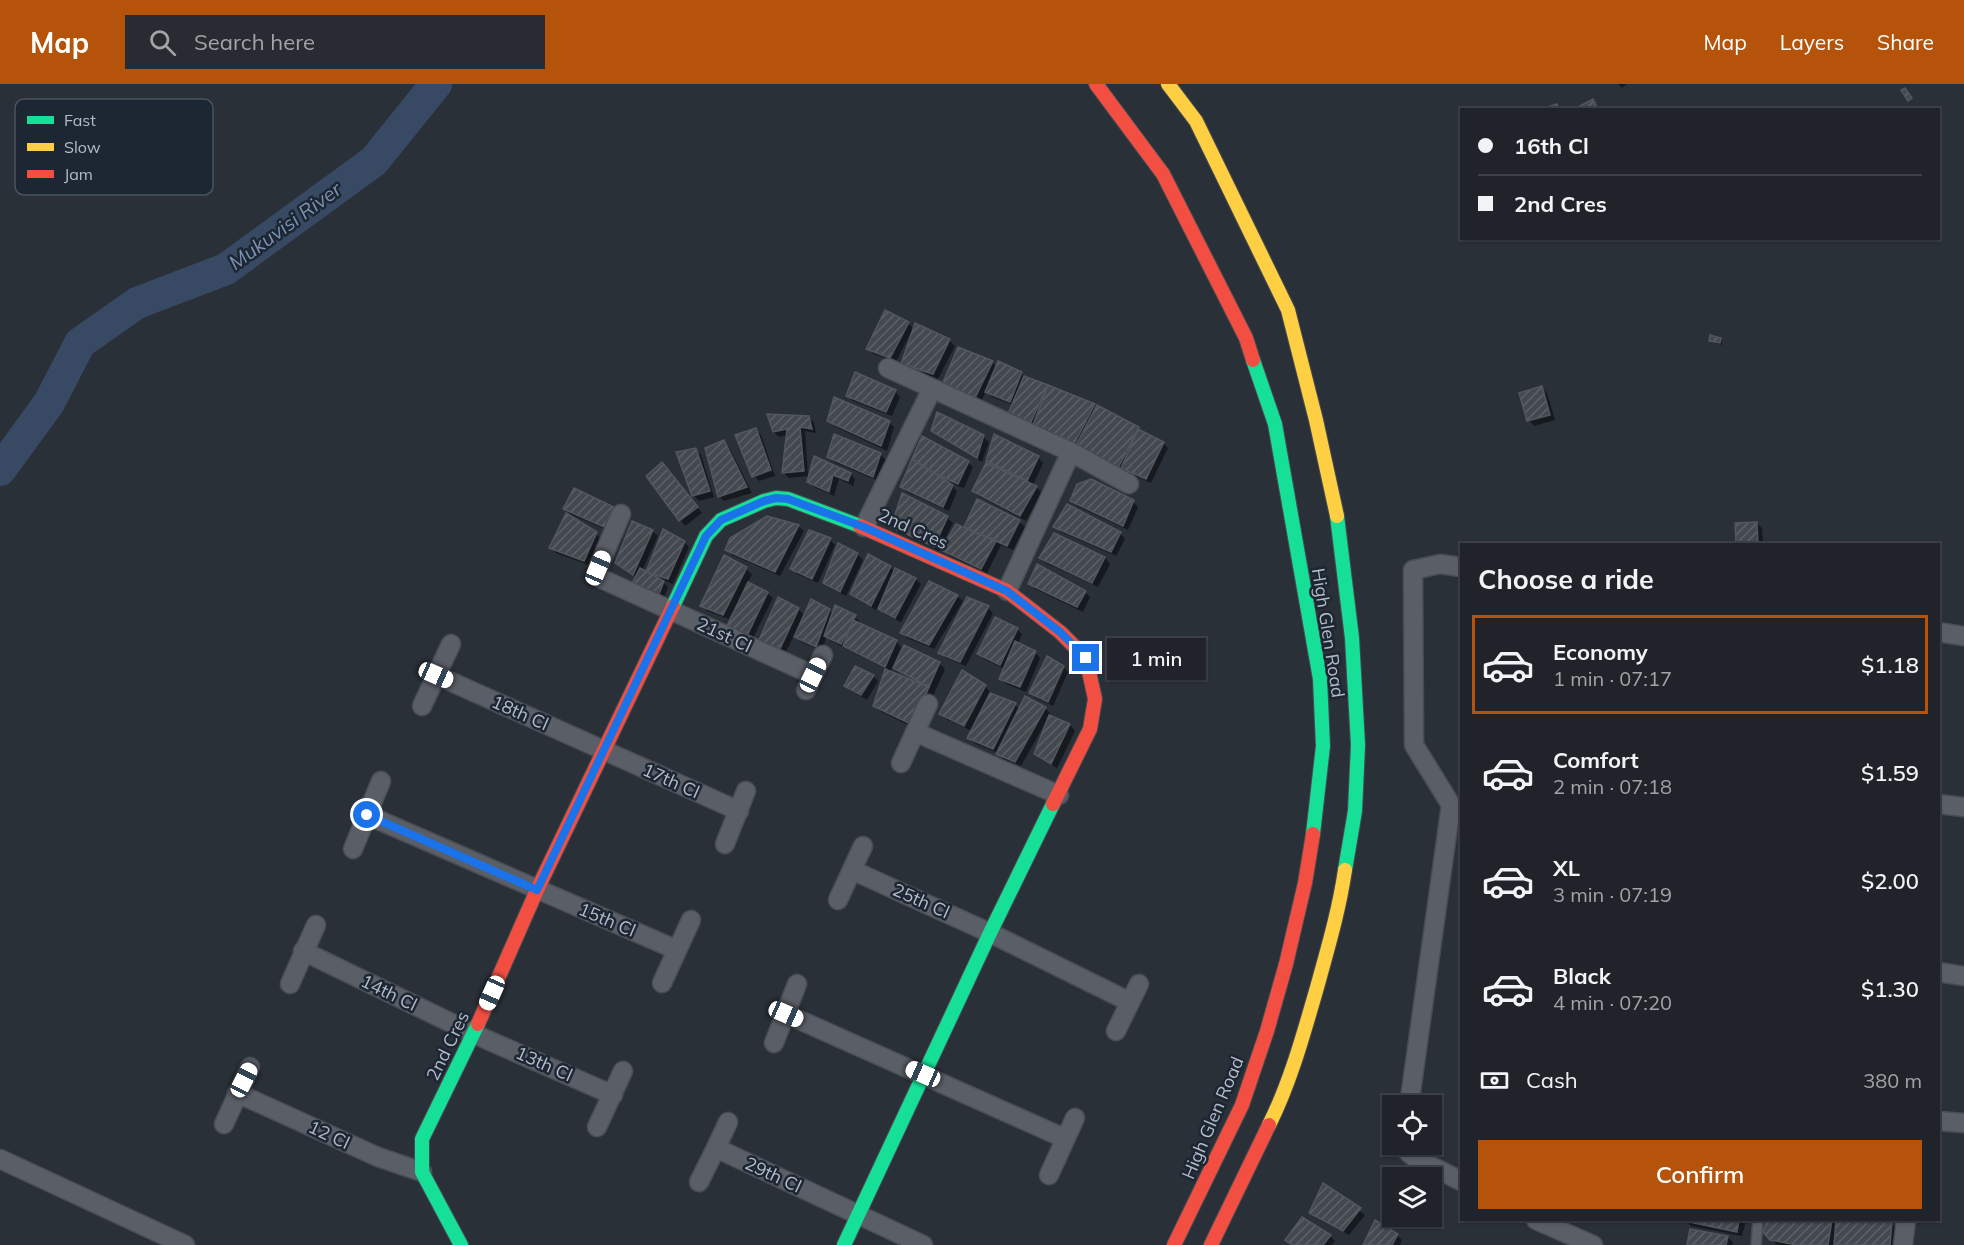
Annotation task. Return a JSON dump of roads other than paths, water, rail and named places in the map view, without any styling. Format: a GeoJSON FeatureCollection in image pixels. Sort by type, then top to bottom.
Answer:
{"type":"FeatureCollection","features":[{"type":"Feature","properties":{"kind":"main road","name":"High Glen Road"},"geometry":{"type":"LineString","coordinates":[[1096,84],[1163,174],[1246,338],[1275,424],[1320,679],[1323,746],[1316,816],[1305,883],[1286,964],[1267,1031],[1242,1105],[1174,1245]]}},
{"type":"Feature","properties":{"kind":"main road","name":"High Glen Road"},"geometry":{"type":"LineString","coordinates":[[1168,84],[1196,121],[1287,310],[1316,420],[1340,529],[1352,638],[1358,745],[1355,811],[1344,879],[1306,1027],[1281,1101],[1211,1245]]}},
{"type":"Feature","properties":{"kind":"main road","name":"2nd Cres"},"geometry":{"type":"LineString","coordinates":[[461,1245],[422,1172],[422,1139],[474,1034],[537,890],[706,536],[721,520],[776,498],[788,499],[864,527],[1007,591],[1060,632],[1086,658],[1095,699],[1090,729],[990,933],[844,1245]]}},
{"type":"Feature","properties":{"kind":"street"},"geometry":{"type":"LineString","coordinates":[[888,368],[1071,453],[1129,484]]}},
{"type":"Feature","properties":{"kind":"street"},"geometry":{"type":"LineString","coordinates":[[864,527],[932,388]]}},
{"type":"Feature","properties":{"kind":"street"},"geometry":{"type":"LineString","coordinates":[[1007,591],[1071,453]]}},
{"type":"Feature","properties":{"kind":"street","name":"21st Cl"},"geometry":{"type":"LineString","coordinates":[[621,514],[598,568],[598,574],[602,579],[671,610],[810,683],[823,655]]}},
{"type":"Feature","properties":{"kind":"street"},"geometry":{"type":"LineString","coordinates":[[1411,1095],[1451,805],[1414,745],[1413,570],[1440,564],[1460,567]]}},
{"type":"Feature","properties":{"kind":"street"},"geometry":{"type":"LineString","coordinates":[[1940,632],[1964,636]]}},
{"type":"Feature","properties":{"kind":"street"},"geometry":{"type":"LineString","coordinates":[[422,706],[451,644]]}},
{"type":"Feature","properties":{"kind":"street","name":"18th Cl"},"geometry":{"type":"LineString","coordinates":[[436,675],[603,751]]}},
{"type":"Feature","properties":{"kind":"street"},"geometry":{"type":"LineString","coordinates":[[901,763],[928,704]]}},
{"type":"Feature","properties":{"kind":"street"},"geometry":{"type":"LineString","coordinates":[[915,732],[1059,795]]}},
{"type":"Feature","properties":{"kind":"street","name":"17th Cl"},"geometry":{"type":"LineString","coordinates":[[603,751],[739,811]]}},
{"type":"Feature","properties":{"kind":"street"},"geometry":{"type":"LineString","coordinates":[[354,849],[381,781]]}},
{"type":"Feature","properties":{"kind":"street"},"geometry":{"type":"LineString","coordinates":[[725,844],[746,791]]}},
{"type":"Feature","properties":{"kind":"street"},"geometry":{"type":"LineString","coordinates":[[1940,804],[1964,807]]}},
{"type":"Feature","properties":{"kind":"street","name":"15th Cl"},"geometry":{"type":"LineString","coordinates":[[367,815],[677,950]]}},
{"type":"Feature","properties":{"kind":"street"},"geometry":{"type":"LineString","coordinates":[[838,900],[863,846]]}},
{"type":"Feature","properties":{"kind":"street","name":"25th Cl"},"geometry":{"type":"LineString","coordinates":[[852,870],[990,933],[1130,1002]]}},
{"type":"Feature","properties":{"kind":"street"},"geometry":{"type":"LineString","coordinates":[[662,983],[691,920]]}},
{"type":"Feature","properties":{"kind":"street"},"geometry":{"type":"LineString","coordinates":[[290,984],[316,925]]}},
{"type":"Feature","properties":{"kind":"street","name":"14th Cl"},"geometry":{"type":"LineString","coordinates":[[303,951],[474,1034]]}},
{"type":"Feature","properties":{"kind":"street"},"geometry":{"type":"LineString","coordinates":[[1940,972],[1964,976]]}},
{"type":"Feature","properties":{"kind":"street"},"geometry":{"type":"LineString","coordinates":[[774,1043],[797,984]]}},
{"type":"Feature","properties":{"kind":"street"},"geometry":{"type":"LineString","coordinates":[[1116,1031],[1139,984]]}},
{"type":"Feature","properties":{"kind":"street"},"geometry":{"type":"LineString","coordinates":[[786,1014],[1064,1138]]}},
{"type":"Feature","properties":{"kind":"street","name":"13th Cl"},"geometry":{"type":"LineString","coordinates":[[474,1034],[613,1095]]}},
{"type":"Feature","properties":{"kind":"street"},"geometry":{"type":"LineString","coordinates":[[224,1124],[250,1067]]}},
{"type":"Feature","properties":{"kind":"street"},"geometry":{"type":"LineString","coordinates":[[597,1127],[623,1071]]}},
{"type":"Feature","properties":{"kind":"street","name":"12 Cl"},"geometry":{"type":"LineString","coordinates":[[237,1093],[378,1158],[422,1172]]}},
{"type":"Feature","properties":{"kind":"street"},"geometry":{"type":"LineString","coordinates":[[1049,1175],[1075,1118]]}},
{"type":"Feature","properties":{"kind":"street"},"geometry":{"type":"LineString","coordinates":[[1940,1121],[1964,1123]]}},
{"type":"Feature","properties":{"kind":"street"},"geometry":{"type":"LineString","coordinates":[[699,1182],[728,1122]]}},
{"type":"Feature","properties":{"kind":"street","name":"29th Cl"},"geometry":{"type":"LineString","coordinates":[[716,1148],[923,1245]]}},
{"type":"Feature","properties":{"kind":"street"},"geometry":{"type":"LineString","coordinates":[[1412,1155],[1460,1180]]}},
{"type":"Feature","properties":{"kind":"street"},"geometry":{"type":"LineString","coordinates":[[0,1159],[185,1245]]}},
{"type":"Feature","properties":{"kind":"street"},"geometry":{"type":"LineString","coordinates":[[1538,1221],[1593,1245]]}},
{"type":"Feature","properties":{"kind":"street"},"geometry":{"type":"LineString","coordinates":[[1903,1245],[1906,1221]]}},
{"type":"Feature","properties":{"kind":"lane"},"geometry":{"type":"LineString","coordinates":[[1756,1245],[1758,1221]]}},
{"type":"Feature","properties":{"kind":"waterway","name":"Mukuvisi River"},"geometry":{"type":"LineString","coordinates":[[0,470],[49,403],[80,343],[137,303],[226,269],[374,161],[436,84]]}}]}
